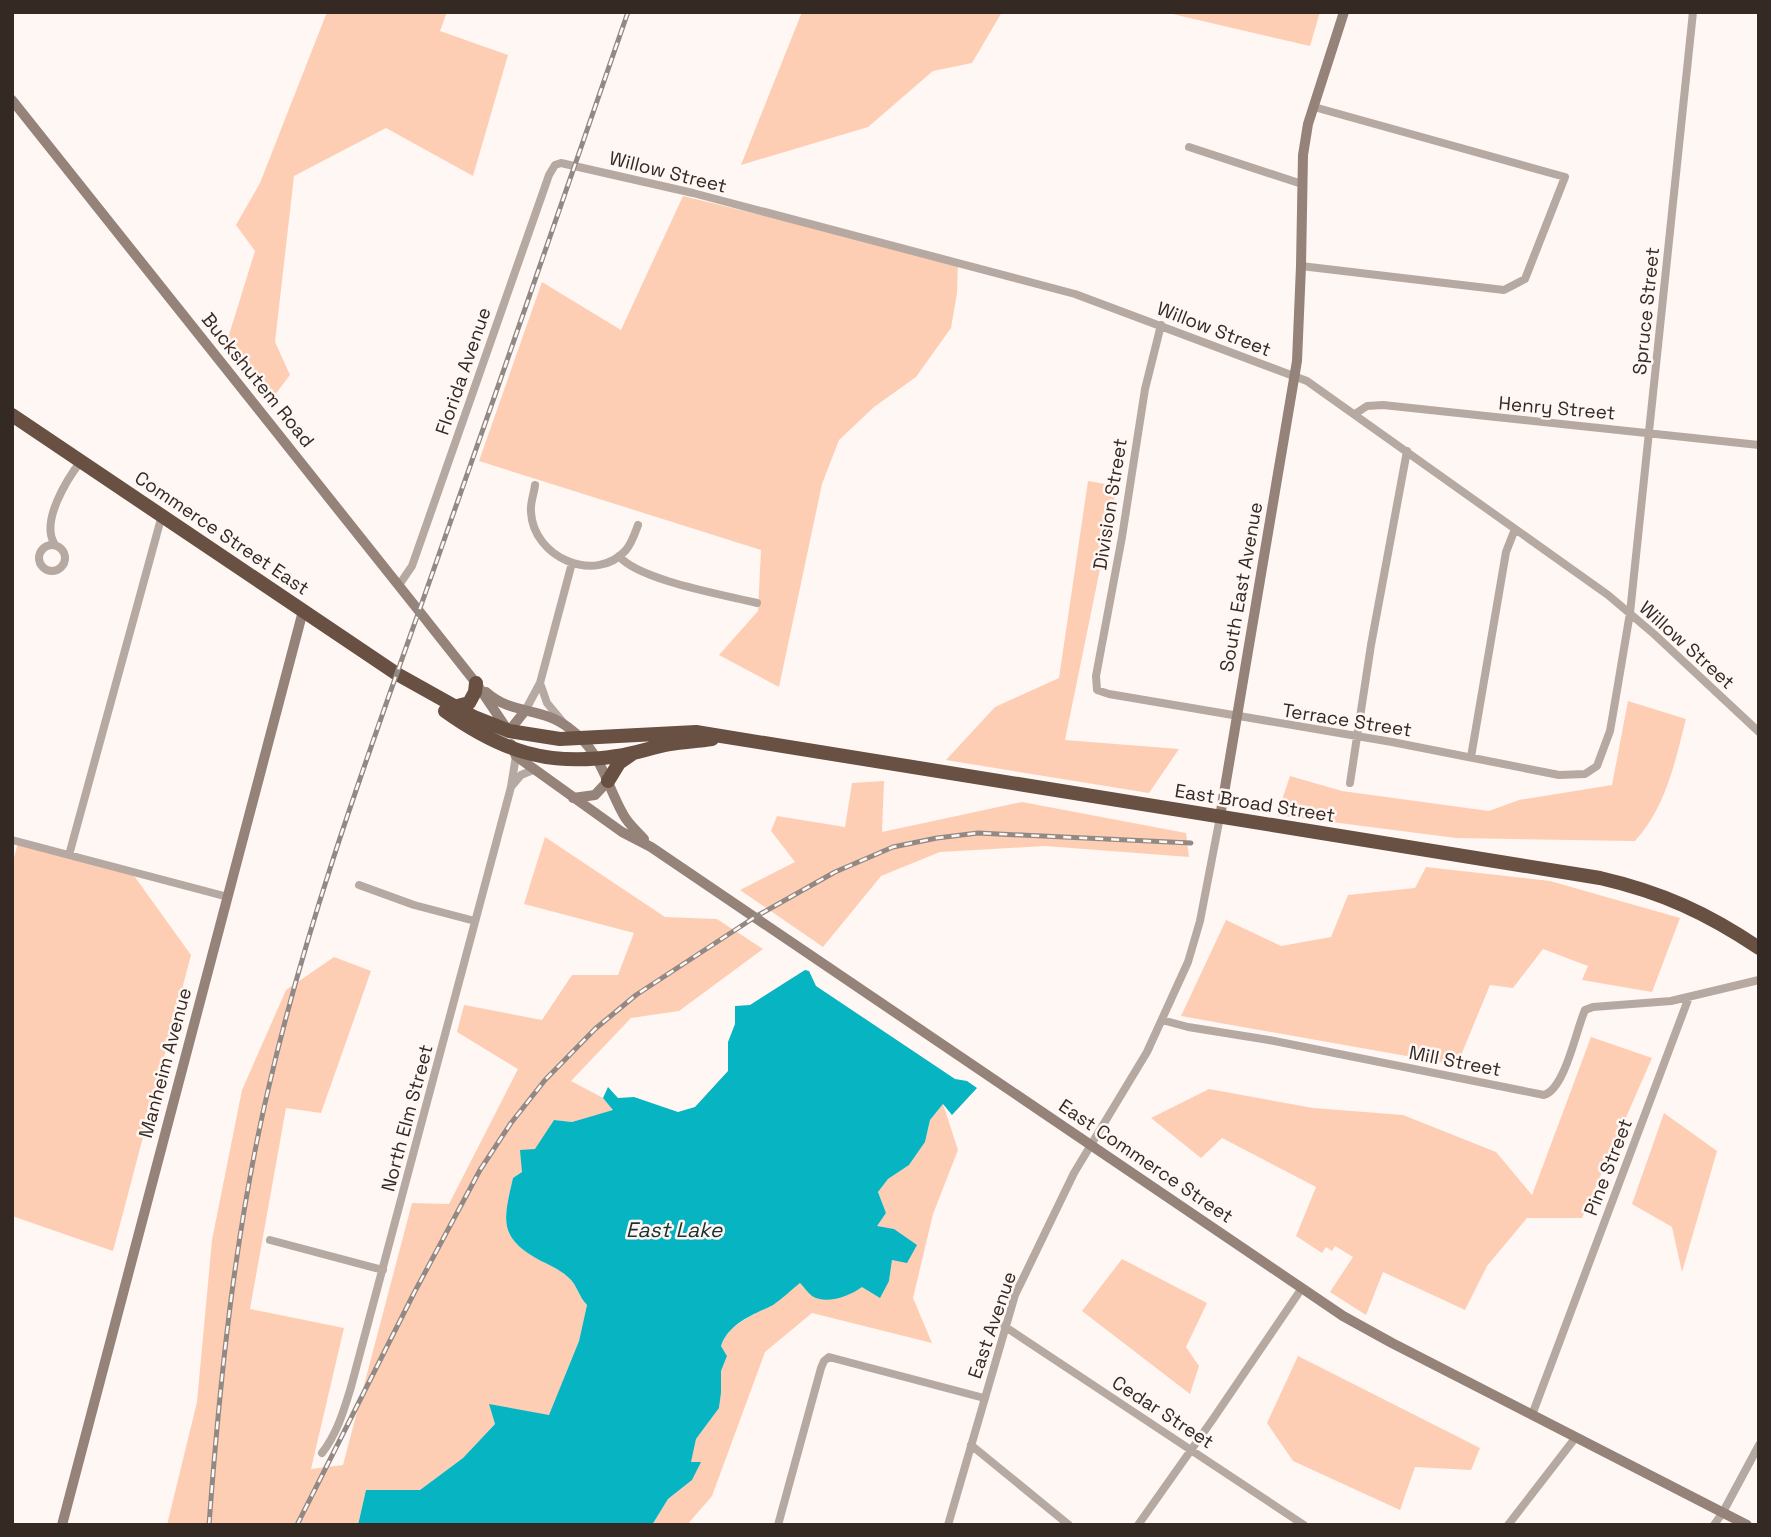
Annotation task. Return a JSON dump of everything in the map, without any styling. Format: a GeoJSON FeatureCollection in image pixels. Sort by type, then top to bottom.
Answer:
{"type":"FeatureCollection","features":[{"type":"Feature","properties":{"kind":"highway","name":"Commerce Street East"},"geometry":{"type":"LineString","coordinates":[[12,415],[410,682],[454,707],[509,731]]}},
{"type":"Feature","properties":{"kind":"highway","name":"Commerce Street East"},"geometry":{"type":"LineString","coordinates":[[410,682],[470,729],[514,753]]}},
{"type":"Feature","properties":{"kind":"highway"},"geometry":{"type":"LineString","coordinates":[[454,707],[469,702],[475,692],[476,683]]}},
{"type":"Feature","properties":{"kind":"highway","name":"East Broad Street"},"geometry":{"type":"LineString","coordinates":[[509,731],[560,739],[641,746]]}},
{"type":"Feature","properties":{"kind":"highway","name":"East Broad Street"},"geometry":{"type":"LineString","coordinates":[[514,753],[541,757],[598,758],[695,732],[731,737],[1622,883],[1693,908],[1759,948]]}},
{"type":"Feature","properties":{"kind":"highway"},"geometry":{"type":"LineString","coordinates":[[608,781],[619,763],[641,746]]}},
{"type":"Feature","properties":{"kind":"street","name":"South East Avenue"},"geometry":{"type":"LineString","coordinates":[[1091,1145],[1130,1083],[1162,1020],[1195,942],[1220,817],[1294,376],[1301,266],[1303,155],[1308,124],[1344,12]]}},
{"type":"Feature","properties":{"kind":"street","name":"Spruce Street"},"geometry":{"type":"LineString","coordinates":[[1592,771],[1602,758],[1610,731],[1630,613],[1693,12]]}},
{"type":"Feature","properties":{"kind":"street","name":"Buckshutem Road"},"geometry":{"type":"LineString","coordinates":[[12,100],[476,683]]}},
{"type":"Feature","properties":{"kind":"street"},"geometry":{"type":"LineString","coordinates":[[1301,266],[1504,290],[1525,279],[1565,177],[1314,107]]}},
{"type":"Feature","properties":{"kind":"street"},"geometry":{"type":"LineString","coordinates":[[1189,147],[1302,184]]}},
{"type":"Feature","properties":{"kind":"street","name":"Florida Avenue"},"geometry":{"type":"LineString","coordinates":[[399,585],[412,566],[549,175],[555,165]]}},
{"type":"Feature","properties":{"kind":"street","name":"Willow Street"},"geometry":{"type":"LineString","coordinates":[[555,165],[575,165],[680,190],[1075,294],[1294,376],[1320,389],[1608,594],[1759,732]]}},
{"type":"Feature","properties":{"kind":"street","name":"Division Street"},"geometry":{"type":"LineString","coordinates":[[1097,690],[1096,676],[1122,537],[1145,389],[1160,325]]}},
{"type":"Feature","properties":{"kind":"street","name":"Henry Street"},"geometry":{"type":"LineString","coordinates":[[1355,414],[1367,406],[1383,405],[1759,445]]}},
{"type":"Feature","properties":{"kind":"street"},"geometry":{"type":"LineString","coordinates":[[1350,783],[1371,645],[1407,451]]}},
{"type":"Feature","properties":{"kind":"street"},"geometry":{"type":"LineString","coordinates":[[54,544],[51,537],[53,515],[63,488],[81,461]]}},
{"type":"Feature","properties":{"kind":"street"},"geometry":{"type":"LineString","coordinates":[[536,485],[531,515],[539,537],[551,552],[572,564],[604,563],[619,556],[631,543],[638,525]]}},
{"type":"Feature","properties":{"kind":"street"},"geometry":{"type":"LineString","coordinates":[[69,855],[162,515]]}},
{"type":"Feature","properties":{"kind":"street"},"geometry":{"type":"LineString","coordinates":[[1471,757],[1506,552],[1515,529]]}},
{"type":"Feature","properties":{"kind":"street"},"geometry":{"type":"LineString","coordinates":[[619,556],[625,564],[645,574],[757,603]]}},
{"type":"Feature","properties":{"kind":"street"},"geometry":{"type":"LineString","coordinates":[[509,731],[525,711],[540,683],[572,564]]}},
{"type":"Feature","properties":{"kind":"street","name":"Manheim Avenue"},"geometry":{"type":"LineString","coordinates":[[62,1525],[303,611]]}},
{"type":"Feature","properties":{"kind":"street"},"geometry":{"type":"LineString","coordinates":[[476,683],[500,704],[548,715],[569,727]]}},
{"type":"Feature","properties":{"kind":"street"},"geometry":{"type":"LineString","coordinates":[[476,683],[509,731],[514,753]]}},
{"type":"Feature","properties":{"kind":"street"},"geometry":{"type":"LineString","coordinates":[[540,683],[550,708],[598,758],[623,815],[651,847]]}},
{"type":"Feature","properties":{"kind":"street","name":"Terrace Street"},"geometry":{"type":"LineString","coordinates":[[1097,690],[1559,775],[1578,775],[1592,771]]}},
{"type":"Feature","properties":{"kind":"street","name":"Commerce Street East"},"geometry":{"type":"LineString","coordinates":[[514,753],[573,798]]}},
{"type":"Feature","properties":{"kind":"street","name":"North Elm Street"},"geometry":{"type":"LineString","coordinates":[[322,1453],[330,1444],[341,1419],[383,1270],[511,787],[514,753]]}},
{"type":"Feature","properties":{"kind":"street"},"geometry":{"type":"LineString","coordinates":[[511,787],[521,775],[533,770]]}},
{"type":"Feature","properties":{"kind":"street"},"geometry":{"type":"LineString","coordinates":[[573,798],[595,795],[608,781]]}},
{"type":"Feature","properties":{"kind":"street","name":"East Commerce Street"},"geometry":{"type":"LineString","coordinates":[[573,798],[622,832],[651,847],[1343,1316],[1723,1512]]}},
{"type":"Feature","properties":{"kind":"street"},"geometry":{"type":"LineString","coordinates":[[12,840],[228,897]]}},
{"type":"Feature","properties":{"kind":"street"},"geometry":{"type":"LineString","coordinates":[[359,885],[407,903],[475,921]]}},
{"type":"Feature","properties":{"kind":"street"},"geometry":{"type":"LineString","coordinates":[[1689,997],[1759,980]]}},
{"type":"Feature","properties":{"kind":"street","name":"Mill Street"},"geometry":{"type":"LineString","coordinates":[[1162,1020],[1544,1095],[1550,1093],[1559,1081],[1585,1010],[1592,1007],[1671,1001],[1689,997]]}},
{"type":"Feature","properties":{"kind":"street","name":"Pine Street"},"geometry":{"type":"LineString","coordinates":[[1532,1415],[1689,997]]}},
{"type":"Feature","properties":{"kind":"street","name":"East Avenue"},"geometry":{"type":"LineString","coordinates":[[948,1525],[1015,1295],[1058,1203],[1091,1145]]}},
{"type":"Feature","properties":{"kind":"street"},"geometry":{"type":"LineString","coordinates":[[270,1240],[383,1270]]}},
{"type":"Feature","properties":{"kind":"street"},"geometry":{"type":"LineString","coordinates":[[1138,1525],[1302,1289]]}},
{"type":"Feature","properties":{"kind":"street","name":"Cedar Street"},"geometry":{"type":"LineString","coordinates":[[1004,1326],[1304,1525]]}},
{"type":"Feature","properties":{"kind":"street"},"geometry":{"type":"LineString","coordinates":[[778,1525],[821,1368],[829,1357],[984,1398]]}},
{"type":"Feature","properties":{"kind":"street"},"geometry":{"type":"LineString","coordinates":[[1508,1525],[1576,1437]]}},
{"type":"Feature","properties":{"kind":"street"},"geometry":{"type":"LineString","coordinates":[[1714,1525],[1759,1444]]}},
{"type":"Feature","properties":{"kind":"street"},"geometry":{"type":"LineString","coordinates":[[971,1445],[1069,1525]]}},
{"type":"Feature","properties":{"kind":"street"},"geometry":{"type":"LineString","coordinates":[[1723,1512],[1747,1525]]}},
{"type":"Feature","properties":{"kind":"shaded area"},"geometry":{"type":"Polygon","coordinates":[[[327,12],[447,12],[440,31],[508,55],[473,176],[386,128],[294,176],[275,342],[290,375],[274,396],[228,338],[255,251],[236,225],[260,183],[327,12]]]}},
{"type":"Feature","properties":{"kind":"shaded area"},"geometry":{"type":"Polygon","coordinates":[[[802,12],[1002,12],[972,63],[933,71],[868,127],[741,165],[802,12]]]}},
{"type":"Feature","properties":{"kind":"shaded area"},"geometry":{"type":"Polygon","coordinates":[[[1164,12],[1320,12],[1310,46],[1164,12]]]}},
{"type":"Feature","properties":{"kind":"shaded area"},"geometry":{"type":"Polygon","coordinates":[[[683,196],[958,263],[957,293],[951,328],[916,377],[874,407],[839,440],[822,484],[779,687],[719,655],[758,611],[761,550],[479,461],[542,282],[621,330],[683,196]]]}},
{"type":"Feature","properties":{"kind":"shaded area"},"geometry":{"type":"Polygon","coordinates":[[[1088,481],[1117,486],[1065,740],[1179,749],[1149,793],[946,760],[995,707],[1059,678],[1088,481]]]}},
{"type":"Feature","properties":{"kind":"shaded area"},"geometry":{"type":"Polygon","coordinates":[[[1628,701],[1686,719],[1662,799],[1646,828],[1635,841],[1456,838],[1277,815],[1290,776],[1342,791],[1489,811],[1519,800],[1612,785],[1628,701]]]}},
{"type":"Feature","properties":{"kind":"shaded area"},"geometry":{"type":"Polygon","coordinates":[[[884,781],[882,832],[1022,802],[1186,833],[1189,857],[1045,846],[940,852],[881,876],[823,947],[740,890],[795,862],[771,831],[777,816],[845,827],[852,783],[884,781]]]}},
{"type":"Feature","properties":{"kind":"shaded area"},"geometry":{"type":"Polygon","coordinates":[[[545,837],[665,917],[717,919],[763,949],[679,1011],[631,1018],[571,1081],[603,1098],[614,1110],[572,1122],[554,1120],[522,1173],[513,1178],[506,1217],[511,1236],[527,1253],[566,1275],[587,1305],[579,1341],[549,1416],[489,1404],[495,1424],[463,1458],[420,1490],[366,1490],[358,1525],[167,1525],[197,1402],[212,1240],[242,1090],[286,990],[334,957],[371,971],[321,1113],[286,1108],[250,1309],[344,1328],[311,1469],[343,1465],[412,1203],[449,1204],[518,1069],[457,1032],[464,1005],[542,1020],[572,975],[618,975],[634,933],[524,904],[545,837]]]}},
{"type":"Feature","properties":{"kind":"shaded area"},"geometry":{"type":"Polygon","coordinates":[[[18,843],[132,873],[191,955],[113,1251],[12,1216],[12,864],[18,843]]]}},
{"type":"Feature","properties":{"kind":"shaded area"},"geometry":{"type":"Polygon","coordinates":[[[1426,867],[1550,881],[1680,918],[1652,992],[1582,980],[1588,966],[1543,949],[1513,988],[1490,985],[1457,1065],[1181,1016],[1226,920],[1281,946],[1331,937],[1348,895],[1415,888],[1426,867]]]}},
{"type":"Feature","properties":{"kind":"shaded area"},"geometry":{"type":"Polygon","coordinates":[[[1591,1037],[1652,1058],[1582,1218],[1527,1218],[1487,1266],[1465,1310],[1383,1272],[1366,1315],[1330,1292],[1353,1257],[1335,1246],[1332,1251],[1326,1247],[1322,1253],[1296,1236],[1316,1187],[1222,1138],[1201,1158],[1151,1118],[1209,1089],[1313,1108],[1403,1115],[1496,1152],[1532,1195],[1591,1037]]]}},
{"type":"Feature","properties":{"kind":"shaded area"},"geometry":{"type":"Polygon","coordinates":[[[943,1104],[958,1150],[933,1214],[913,1298],[932,1343],[812,1313],[765,1352],[712,1496],[687,1525],[652,1525],[668,1499],[692,1480],[700,1462],[690,1462],[696,1439],[719,1408],[721,1371],[727,1356],[721,1346],[730,1331],[742,1321],[777,1302],[800,1283],[814,1297],[889,1281],[892,1260],[876,1226],[886,1213],[878,1192],[888,1179],[909,1165],[925,1142],[930,1120],[943,1104]]]}},
{"type":"Feature","properties":{"kind":"shaded area"},"geometry":{"type":"Polygon","coordinates":[[[1664,1113],[1717,1151],[1682,1272],[1672,1227],[1632,1204],[1664,1113]]]}},
{"type":"Feature","properties":{"kind":"shaded area"},"geometry":{"type":"Polygon","coordinates":[[[1122,1259],[1207,1303],[1186,1347],[1199,1366],[1190,1394],[1082,1311],[1122,1259]]]}},
{"type":"Feature","properties":{"kind":"shaded area"},"geometry":{"type":"Polygon","coordinates":[[[1298,1356],[1480,1448],[1471,1470],[1415,1467],[1400,1510],[1293,1461],[1267,1423],[1298,1356]]]}},
{"type":"Feature","properties":{"kind":"water","name":"East Lake"},"geometry":{"type":"Polygon","coordinates":[[[805,970],[809,971],[816,986],[955,1079],[967,1081],[977,1088],[952,1115],[943,1104],[930,1120],[925,1142],[909,1165],[888,1179],[878,1192],[886,1213],[877,1226],[894,1229],[917,1245],[907,1263],[892,1260],[889,1281],[880,1298],[862,1287],[838,1298],[818,1299],[810,1295],[800,1283],[773,1305],[730,1331],[721,1346],[727,1356],[721,1371],[719,1408],[696,1439],[691,1462],[701,1462],[692,1480],[668,1499],[652,1525],[358,1525],[366,1490],[420,1490],[463,1458],[495,1424],[489,1404],[549,1415],[579,1341],[587,1305],[566,1275],[527,1253],[517,1244],[507,1227],[507,1206],[513,1178],[522,1172],[520,1150],[535,1149],[554,1120],[572,1122],[613,1110],[603,1098],[608,1087],[618,1098],[634,1097],[678,1112],[695,1107],[728,1071],[728,1042],[735,1024],[735,1006],[750,1005],[805,970]]]}},
{"type":"Feature","properties":{"kind":"railway"},"geometry":{"type":"LineString","coordinates":[[209,1525],[218,1415],[238,1249],[257,1140],[285,1021],[322,894],[364,768],[628,12]]}},
{"type":"Feature","properties":{"kind":"railway"},"geometry":{"type":"LineString","coordinates":[[297,1525],[414,1293],[480,1170],[511,1123],[545,1080],[595,1029],[636,995],[755,917],[835,872],[893,847],[978,833],[1191,843]]}}]}
